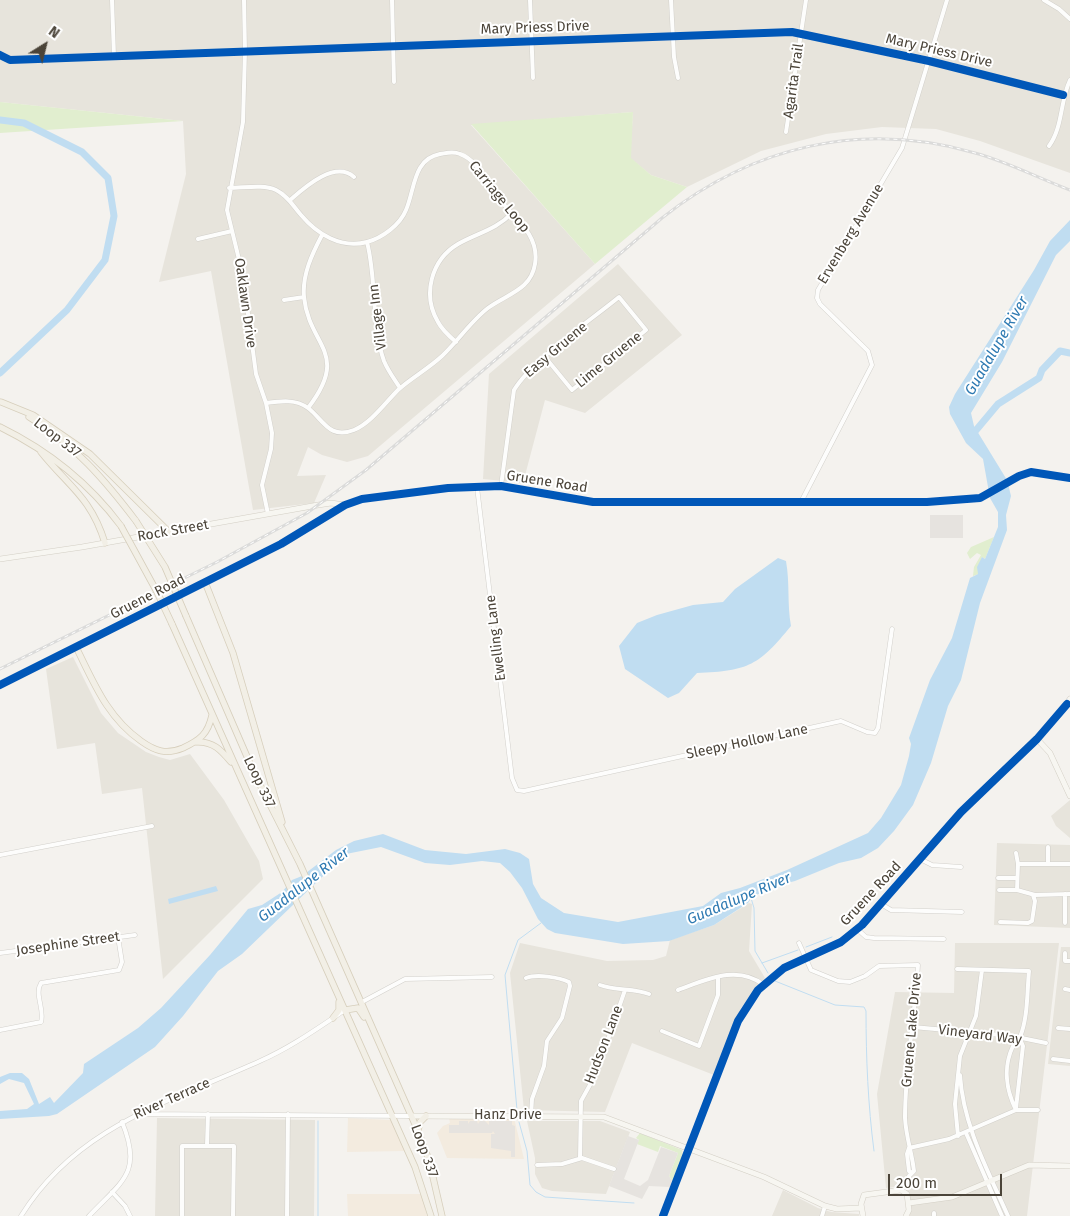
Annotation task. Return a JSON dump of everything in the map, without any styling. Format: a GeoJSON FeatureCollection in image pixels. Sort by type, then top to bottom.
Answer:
{"type":"FeatureCollection","features":[{"type":"Feature","properties":{"kind":"main road","name":"Loop 337"},"geometry":{"type":"LineString","coordinates":[[0,402],[45,426],[68,444],[104,479],[136,521],[160,559],[255,775],[300,864],[418,1131],[429,1160],[442,1216]]}},
{"type":"Feature","properties":{"kind":"main road"},"geometry":{"type":"LineString","coordinates":[[0,402],[33,415],[90,454],[169,532]]}},
{"type":"Feature","properties":{"kind":"main road","name":"Loop 337"},"geometry":{"type":"LineString","coordinates":[[0,427],[37,446],[86,486],[121,526],[153,584],[416,1167],[431,1216]]}},
{"type":"Feature","properties":{"kind":"main road"},"geometry":{"type":"LineString","coordinates":[[37,446],[86,502],[98,523],[105,543]]}},
{"type":"Feature","properties":{"kind":"main road"},"geometry":{"type":"LineString","coordinates":[[205,582],[233,653],[287,836]]}},
{"type":"Feature","properties":{"kind":"main road"},"geometry":{"type":"LineString","coordinates":[[76,647],[105,704],[119,723],[129,732],[160,752],[177,750],[196,742],[209,742],[236,769]]}},
{"type":"Feature","properties":{"kind":"main road"},"geometry":{"type":"LineString","coordinates":[[196,742],[209,728],[212,715]]}},
{"type":"Feature","properties":{"kind":"main road"},"geometry":{"type":"LineString","coordinates":[[326,968],[326,973],[340,1006],[333,1018]]}},
{"type":"Feature","properties":{"kind":"main road"},"geometry":{"type":"LineString","coordinates":[[345,1010],[352,1007],[360,1009],[375,1043],[381,1049]]}},
{"type":"Feature","properties":{"kind":"main road"},"geometry":{"type":"LineString","coordinates":[[333,1018],[344,1017],[349,1020]]}},
{"type":"Feature","properties":{"kind":"main road"},"geometry":{"type":"LineString","coordinates":[[418,1131],[420,1122],[426,1116]]}},
{"type":"Feature","properties":{"kind":"street"},"geometry":{"type":"LineString","coordinates":[[112,0],[114,56]]}},
{"type":"Feature","properties":{"kind":"street","name":"Oaklawn Drive"},"geometry":{"type":"LineString","coordinates":[[244,0],[243,122],[229,188],[227,210],[243,276],[256,374],[266,403],[272,433],[271,449],[262,485],[268,514]]}},
{"type":"Feature","properties":{"kind":"street"},"geometry":{"type":"LineString","coordinates":[[392,0],[394,82]]}},
{"type":"Feature","properties":{"kind":"street"},"geometry":{"type":"LineString","coordinates":[[530,0],[533,78]]}},
{"type":"Feature","properties":{"kind":"street"},"geometry":{"type":"LineString","coordinates":[[672,0],[673,36],[678,78]]}},
{"type":"Feature","properties":{"kind":"street","name":"Agarita Trail"},"geometry":{"type":"LineString","coordinates":[[786,132],[806,0]]}},
{"type":"Feature","properties":{"kind":"street","name":"Ervenberg Avenue"},"geometry":{"type":"LineString","coordinates":[[801,502],[872,364],[868,351],[820,304],[817,298],[818,290],[900,152],[947,0]]}},
{"type":"Feature","properties":{"kind":"street"},"geometry":{"type":"LineString","coordinates":[[1044,0],[1059,9],[1070,19]]}},
{"type":"Feature","properties":{"kind":"street","name":"Mary Priess Drive"},"geometry":{"type":"LineString","coordinates":[[0,55],[10,60],[801,33],[929,61],[1063,95]]}},
{"type":"Feature","properties":{"kind":"street"},"geometry":{"type":"LineString","coordinates":[[1049,146],[1056,134],[1063,95],[1070,80]]}},
{"type":"Feature","properties":{"kind":"street","name":"Carriage Loop"},"geometry":{"type":"LineString","coordinates":[[266,403],[286,400],[308,408],[323,425],[332,430],[354,430],[366,423],[400,388],[440,358],[486,310],[520,290],[531,276],[536,256],[534,244],[528,232],[475,165],[467,157],[454,152],[431,156],[420,167],[405,212],[398,223],[367,242],[345,244],[322,235]]}},
{"type":"Feature","properties":{"kind":"street"},"geometry":{"type":"LineString","coordinates":[[290,200],[304,187],[326,175],[340,170],[348,172],[354,177]]}},
{"type":"Feature","properties":{"kind":"street"},"geometry":{"type":"LineString","coordinates":[[229,188],[272,188],[290,200],[301,216],[322,235],[306,273],[304,297],[310,317],[325,348],[328,364],[326,380],[308,408]]}},
{"type":"Feature","properties":{"kind":"street"},"geometry":{"type":"LineString","coordinates":[[456,342],[438,323],[431,306],[430,286],[434,272],[453,248],[490,231],[512,213]]}},
{"type":"Feature","properties":{"kind":"street"},"geometry":{"type":"LineString","coordinates":[[198,239],[232,231]]}},
{"type":"Feature","properties":{"kind":"street","name":"Village Inn"},"geometry":{"type":"LineString","coordinates":[[367,242],[373,266],[380,347],[385,364],[400,388]]}},
{"type":"Feature","properties":{"kind":"street","name":"Easy Gruene"},"geometry":{"type":"LineString","coordinates":[[501,486],[514,390],[520,380],[619,296],[646,330]]}},
{"type":"Feature","properties":{"kind":"street"},"geometry":{"type":"LineString","coordinates":[[284,300],[304,297]]}},
{"type":"Feature","properties":{"kind":"street","name":"Lime Gruene"},"geometry":{"type":"LineString","coordinates":[[545,357],[572,390],[646,330]]}},
{"type":"Feature","properties":{"kind":"street","name":"Gruene Road"},"geometry":{"type":"LineString","coordinates":[[0,685],[281,544],[345,505],[369,498],[501,486],[593,502],[927,502],[974,499],[1019,476],[1039,472],[1070,478]]}},
{"type":"Feature","properties":{"kind":"street","name":"Ewelling Lane"},"geometry":{"type":"LineString","coordinates":[[477,487],[515,788]]}},
{"type":"Feature","properties":{"kind":"street","name":"Rock Street"},"geometry":{"type":"LineString","coordinates":[[0,559],[105,543],[331,503],[345,505]]}},
{"type":"Feature","properties":{"kind":"street","name":"Sleepy Hollow Lane"},"geometry":{"type":"LineString","coordinates":[[515,788],[524,791],[841,721],[860,730],[875,733],[878,728],[892,629]]}},
{"type":"Feature","properties":{"kind":"street","name":"Gruene Road"},"geometry":{"type":"LineString","coordinates":[[663,1216],[690,1150],[738,1021],[764,984],[784,968],[841,942],[857,929],[991,780],[1037,739],[1069,703]]}},
{"type":"Feature","properties":{"kind":"street"},"geometry":{"type":"LineString","coordinates":[[1037,739],[1050,753],[1070,796]]}},
{"type":"Feature","properties":{"kind":"street"},"geometry":{"type":"LineString","coordinates":[[0,855],[152,826]]}},
{"type":"Feature","properties":{"kind":"street"},"geometry":{"type":"LineString","coordinates":[[1048,847],[1048,864]]}},
{"type":"Feature","properties":{"kind":"street"},"geometry":{"type":"LineString","coordinates":[[1016,852],[1018,864],[1017,890]]}},
{"type":"Feature","properties":{"kind":"street"},"geometry":{"type":"LineString","coordinates":[[920,859],[932,864],[962,867]]}},
{"type":"Feature","properties":{"kind":"street"},"geometry":{"type":"LineString","coordinates":[[1018,864],[1070,864]]}},
{"type":"Feature","properties":{"kind":"street"},"geometry":{"type":"LineString","coordinates":[[998,878],[1016,878]]}},
{"type":"Feature","properties":{"kind":"street"},"geometry":{"type":"LineString","coordinates":[[999,890],[1017,890],[1032,895],[1070,894]]}},
{"type":"Feature","properties":{"kind":"street"},"geometry":{"type":"LineString","coordinates":[[1065,894],[1065,923]]}},
{"type":"Feature","properties":{"kind":"street"},"geometry":{"type":"LineString","coordinates":[[1000,922],[1032,921],[1035,901],[1032,895]]}},
{"type":"Feature","properties":{"kind":"street"},"geometry":{"type":"LineString","coordinates":[[881,904],[891,910],[962,912]]}},
{"type":"Feature","properties":{"kind":"street"},"geometry":{"type":"LineString","coordinates":[[857,929],[866,937],[874,938],[944,939]]}},
{"type":"Feature","properties":{"kind":"street","name":"Josephine Street"},"geometry":{"type":"LineString","coordinates":[[0,953],[135,935]]}},
{"type":"Feature","properties":{"kind":"street"},"geometry":{"type":"LineString","coordinates":[[0,1030],[41,1022],[38,988],[40,983],[119,970],[122,962],[118,938]]}},
{"type":"Feature","properties":{"kind":"street","name":"Gruene Lake Drive"},"geometry":{"type":"LineString","coordinates":[[799,943],[804,958],[811,970],[838,981],[858,980],[884,964],[918,965],[906,1105],[906,1137],[909,1148],[907,1154],[909,1171],[912,1173],[909,1176],[910,1182]]}},
{"type":"Feature","properties":{"kind":"street"},"geometry":{"type":"LineString","coordinates":[[1065,953],[1065,961],[1070,961]]}},
{"type":"Feature","properties":{"kind":"street"},"geometry":{"type":"LineString","coordinates":[[958,969],[1029,971],[1026,1005],[1019,1038],[1012,1047],[1006,1077],[1011,1100],[1016,1110]]}},
{"type":"Feature","properties":{"kind":"street"},"geometry":{"type":"LineString","coordinates":[[958,1136],[955,1104],[962,1048],[976,1016],[982,970]]}},
{"type":"Feature","properties":{"kind":"street"},"geometry":{"type":"LineString","coordinates":[[678,990],[718,977],[738,974],[750,976],[764,984]]}},
{"type":"Feature","properties":{"kind":"street"},"geometry":{"type":"LineString","coordinates":[[526,978],[534,976],[566,980],[570,986],[562,1018],[547,1041],[544,1066],[532,1099],[531,1116]]}},
{"type":"Feature","properties":{"kind":"street"},"geometry":{"type":"LineString","coordinates":[[362,1002],[405,979],[492,977]]}},
{"type":"Feature","properties":{"kind":"street"},"geometry":{"type":"LineString","coordinates":[[662,1031],[699,1046],[718,994],[718,977]]}},
{"type":"Feature","properties":{"kind":"street"},"geometry":{"type":"LineString","coordinates":[[600,985],[649,994]]}},
{"type":"Feature","properties":{"kind":"street","name":"Hudson Lane"},"geometry":{"type":"LineString","coordinates":[[580,1158],[581,1100],[596,1074],[624,990]]}},
{"type":"Feature","properties":{"kind":"street","name":"River Terrace"},"geometry":{"type":"LineString","coordinates":[[21,1216],[53,1174],[79,1150],[122,1122],[261,1061],[345,1010]]}},
{"type":"Feature","properties":{"kind":"street","name":"Vineyard Way"},"geometry":{"type":"LineString","coordinates":[[913,1027],[1019,1038],[1046,1043]]}},
{"type":"Feature","properties":{"kind":"street"},"geometry":{"type":"LineString","coordinates":[[1058,1028],[1070,1029]]}},
{"type":"Feature","properties":{"kind":"street"},"geometry":{"type":"LineString","coordinates":[[1016,1110],[1023,1044],[1019,1038]]}},
{"type":"Feature","properties":{"kind":"street"},"geometry":{"type":"LineString","coordinates":[[1053,1059],[1070,1061]]}},
{"type":"Feature","properties":{"kind":"street"},"geometry":{"type":"LineString","coordinates":[[960,1068],[962,1094],[972,1130],[1002,1216]]}},
{"type":"Feature","properties":{"kind":"street"},"geometry":{"type":"LineString","coordinates":[[909,1148],[958,1136],[1016,1110],[1038,1110]]}},
{"type":"Feature","properties":{"kind":"street","name":"Hanz Drive"},"geometry":{"type":"LineString","coordinates":[[138,1114],[391,1114],[411,1116],[580,1116],[609,1118],[792,1188],[825,1206],[837,1209],[861,1208]]}},
{"type":"Feature","properties":{"kind":"street"},"geometry":{"type":"LineString","coordinates":[[207,1146],[208,1114]]}},
{"type":"Feature","properties":{"kind":"street"},"geometry":{"type":"LineString","coordinates":[[287,1216],[288,1114]]}},
{"type":"Feature","properties":{"kind":"street"},"geometry":{"type":"LineString","coordinates":[[89,1216],[126,1174],[132,1159],[130,1143],[122,1122]]}},
{"type":"Feature","properties":{"kind":"street"},"geometry":{"type":"LineString","coordinates":[[966,1133],[1008,1216]]}},
{"type":"Feature","properties":{"kind":"street"},"geometry":{"type":"LineString","coordinates":[[182,1216],[182,1146],[234,1146],[233,1216]]}},
{"type":"Feature","properties":{"kind":"street"},"geometry":{"type":"LineString","coordinates":[[537,1165],[562,1164],[580,1158],[614,1169]]}},
{"type":"Feature","properties":{"kind":"street"},"geometry":{"type":"LineString","coordinates":[[909,1203],[952,1198],[1029,1166],[1070,1166]]}},
{"type":"Feature","properties":{"kind":"street"},"geometry":{"type":"LineString","coordinates":[[863,1216],[861,1208],[864,1195],[904,1191],[909,1203],[909,1212],[906,1216]]}},
{"type":"Feature","properties":{"kind":"street"},"geometry":{"type":"LineString","coordinates":[[112,1192],[125,1206],[130,1216]]}},
{"type":"Feature","properties":{"kind":"street"},"geometry":{"type":"LineString","coordinates":[[822,1216],[825,1206]]}},
{"type":"Feature","properties":{"kind":"shaded area"},"geometry":{"type":"Polygon","coordinates":[[[0,0],[1070,0],[1070,173],[980,141],[936,129],[882,127],[826,134],[761,151],[687,187],[651,175],[630,158],[633,112],[471,125],[595,264],[368,456],[347,462],[322,455],[308,447],[297,476],[326,475],[314,503],[253,510],[211,271],[159,282],[186,174],[183,121],[0,102],[0,0]]]}},
{"type":"Feature","properties":{"kind":"shaded area"},"geometry":{"type":"Polygon","coordinates":[[[618,264],[682,335],[585,413],[545,400],[523,483],[483,479],[489,374],[618,264]]]}},
{"type":"Feature","properties":{"kind":"shaded area"},"geometry":{"type":"Polygon","coordinates":[[[930,515],[963,515],[963,538],[930,538],[930,515]]]}},
{"type":"Feature","properties":{"kind":"shaded area"},"geometry":{"type":"Polygon","coordinates":[[[73,657],[101,713],[118,733],[146,752],[159,757],[170,760],[190,754],[224,800],[259,861],[263,879],[163,979],[142,788],[102,794],[95,743],[57,749],[46,669],[73,657]]]}},
{"type":"Feature","properties":{"kind":"shaded area"},"geometry":{"type":"Polygon","coordinates":[[[1070,800],[1070,838],[1056,826],[1051,816],[1070,800]]]}},
{"type":"Feature","properties":{"kind":"shaded area"},"geometry":{"type":"Polygon","coordinates":[[[997,843],[1070,845],[1070,928],[994,925],[997,843]]]}},
{"type":"Feature","properties":{"kind":"shaded area"},"geometry":{"type":"Polygon","coordinates":[[[749,903],[752,904],[749,951],[765,978],[741,1008],[714,1075],[632,1043],[605,1112],[524,1110],[510,973],[520,943],[607,961],[653,960],[666,956],[670,940],[714,925],[749,903]]]}},
{"type":"Feature","properties":{"kind":"shaded area"},"geometry":{"type":"Polygon","coordinates":[[[955,943],[1059,943],[1027,1216],[910,1216],[907,1189],[901,1186],[886,1188],[877,1094],[895,992],[954,993],[955,943]]]}},
{"type":"Feature","properties":{"kind":"shaded area"},"geometry":{"type":"Polygon","coordinates":[[[1061,947],[1070,947],[1070,1066],[1048,1064],[1061,947]]]}},
{"type":"Feature","properties":{"kind":"shaded area"},"geometry":{"type":"Polygon","coordinates":[[[157,1118],[315,1120],[314,1216],[155,1216],[157,1118]]]}},
{"type":"Feature","properties":{"kind":"shaded area"},"geometry":{"type":"Polygon","coordinates":[[[348,1118],[391,1120],[405,1151],[347,1152],[348,1118]]]}},
{"type":"Feature","properties":{"kind":"shaded area"},"geometry":{"type":"Polygon","coordinates":[[[449,1118],[514,1118],[524,1159],[447,1158],[437,1133],[443,1126],[450,1123],[449,1118]]]}},
{"type":"Feature","properties":{"kind":"shaded area"},"geometry":{"type":"Polygon","coordinates":[[[459,1121],[468,1121],[468,1124],[470,1121],[477,1121],[478,1124],[480,1121],[485,1121],[489,1125],[489,1121],[512,1121],[512,1125],[515,1126],[515,1157],[511,1157],[511,1151],[491,1148],[491,1134],[495,1134],[493,1131],[492,1133],[449,1133],[449,1125],[459,1125],[459,1121]]]}},
{"type":"Feature","properties":{"kind":"shaded area"},"geometry":{"type":"Polygon","coordinates":[[[527,1121],[600,1121],[630,1132],[606,1194],[552,1191],[542,1188],[535,1174],[535,1158],[527,1121]]]}},
{"type":"Feature","properties":{"kind":"shaded area"},"geometry":{"type":"Polygon","coordinates":[[[628,1136],[639,1140],[624,1179],[640,1186],[648,1180],[661,1147],[678,1153],[669,1176],[672,1181],[670,1187],[649,1186],[642,1199],[609,1186],[628,1136]]]}},
{"type":"Feature","properties":{"kind":"shaded area"},"geometry":{"type":"Polygon","coordinates":[[[783,1190],[818,1208],[831,1212],[859,1214],[859,1216],[772,1216],[783,1190]]]}},
{"type":"Feature","properties":{"kind":"shaded area"},"geometry":{"type":"Polygon","coordinates":[[[347,1194],[422,1194],[427,1216],[348,1216],[347,1194]]]}},
{"type":"Feature","properties":{"kind":"green space"},"geometry":{"type":"Polygon","coordinates":[[[0,102],[183,121],[0,133],[0,102]]]}},
{"type":"Feature","properties":{"kind":"green space"},"geometry":{"type":"Polygon","coordinates":[[[633,112],[631,158],[651,175],[687,187],[595,264],[471,124],[633,112]]]}},
{"type":"Feature","properties":{"kind":"green space"},"geometry":{"type":"Polygon","coordinates":[[[994,537],[985,559],[982,557],[979,574],[973,576],[974,567],[981,555],[977,553],[970,559],[967,553],[971,547],[994,537]]]}},
{"type":"Feature","properties":{"kind":"green space"},"geometry":{"type":"Polygon","coordinates":[[[640,1133],[682,1150],[683,1156],[673,1182],[669,1176],[678,1153],[660,1146],[658,1152],[637,1144],[639,1140],[636,1138],[640,1133]]]}},
{"type":"Feature","properties":{"kind":"water","name":"Guadalupe River"},"geometry":{"type":"Polygon","coordinates":[[[1070,220],[1070,241],[1056,255],[1002,362],[971,413],[974,426],[1007,480],[1011,496],[1006,515],[1007,530],[980,603],[961,680],[948,706],[931,763],[913,805],[894,831],[878,848],[861,858],[839,863],[795,881],[775,886],[752,897],[748,903],[714,925],[669,941],[623,944],[555,933],[547,929],[538,919],[522,888],[510,872],[500,863],[482,861],[450,865],[425,863],[381,847],[346,854],[242,954],[218,971],[183,1016],[155,1047],[57,1114],[0,1119],[0,1111],[27,1109],[34,1104],[24,1083],[9,1079],[0,1084],[0,1077],[10,1073],[22,1073],[29,1079],[39,1104],[50,1097],[54,1103],[83,1073],[84,1064],[138,1028],[161,1008],[210,955],[248,909],[262,905],[282,892],[292,880],[302,876],[336,850],[354,841],[383,834],[425,850],[466,854],[505,849],[520,853],[529,859],[533,884],[541,898],[564,913],[618,922],[703,906],[721,893],[740,888],[787,870],[868,833],[881,818],[901,785],[909,756],[911,744],[909,738],[930,680],[952,638],[970,578],[978,574],[977,567],[982,557],[985,559],[998,527],[998,512],[990,498],[983,459],[966,443],[950,414],[949,407],[955,394],[1034,270],[1050,241],[1070,220]]]}},
{"type":"Feature","properties":{"kind":"water"},"geometry":{"type":"Polygon","coordinates":[[[778,558],[786,561],[791,626],[770,650],[761,657],[741,668],[697,673],[679,693],[668,698],[625,669],[619,646],[637,623],[693,605],[723,602],[735,589],[778,558]]]}},
{"type":"Feature","properties":{"kind":"water"},"geometry":{"type":"Polygon","coordinates":[[[216,886],[218,891],[169,904],[168,899],[216,886]]]}},
{"type":"Feature","properties":{"kind":"waterway"},"geometry":{"type":"LineString","coordinates":[[0,120],[24,123],[82,152],[108,178],[114,216],[105,260],[67,310],[0,373]]}},
{"type":"Feature","properties":{"kind":"waterway"},"geometry":{"type":"LineString","coordinates":[[972,435],[998,404],[1039,378],[1042,370],[1060,351],[1070,353]]}},
{"type":"Feature","properties":{"kind":"waterway","name":"Guadalupe River"},"geometry":{"type":"LineString","coordinates":[[751,898],[754,908],[755,951],[768,973]]}},
{"type":"Feature","properties":{"kind":"waterway"},"geometry":{"type":"LineString","coordinates":[[517,1110],[505,975],[518,940],[541,923]]}},
{"type":"Feature","properties":{"kind":"waterway"},"geometry":{"type":"LineString","coordinates":[[806,947],[832,937]]}},
{"type":"Feature","properties":{"kind":"waterway"},"geometry":{"type":"LineString","coordinates":[[762,963],[798,950]]}},
{"type":"Feature","properties":{"kind":"waterway"},"geometry":{"type":"LineString","coordinates":[[775,981],[835,1005],[864,1007],[866,1011],[866,1046],[874,1151]]}},
{"type":"Feature","properties":{"kind":"waterway"},"geometry":{"type":"LineString","coordinates":[[318,1121],[318,1216]]}},
{"type":"Feature","properties":{"kind":"waterway"},"geometry":{"type":"LineString","coordinates":[[519,1122],[527,1151],[530,1185],[536,1192],[545,1197],[634,1203]]}},
{"type":"Feature","properties":{"kind":"railway"},"geometry":{"type":"LineString","coordinates":[[0,669],[217,562],[307,513],[366,470],[662,218],[697,193],[733,173],[771,157],[810,146],[850,140],[891,139],[933,143],[975,153],[1011,165],[1070,190]]}},
{"type":"Feature","properties":{"kind":"cycle path"},"geometry":{"type":"LineString","coordinates":[[0,55],[10,60],[792,32],[929,61],[1063,95]]}},
{"type":"Feature","properties":{"kind":"cycle path"},"geometry":{"type":"LineString","coordinates":[[0,685],[281,544],[345,505],[362,499],[448,488],[501,486],[593,502],[927,502],[980,498],[1019,476],[1031,472],[1070,478]]}},
{"type":"Feature","properties":{"kind":"cycle path"},"geometry":{"type":"LineString","coordinates":[[663,1216],[738,1021],[758,990],[784,968],[841,942],[862,925],[961,812],[1037,739],[1067,704]]}}]}
